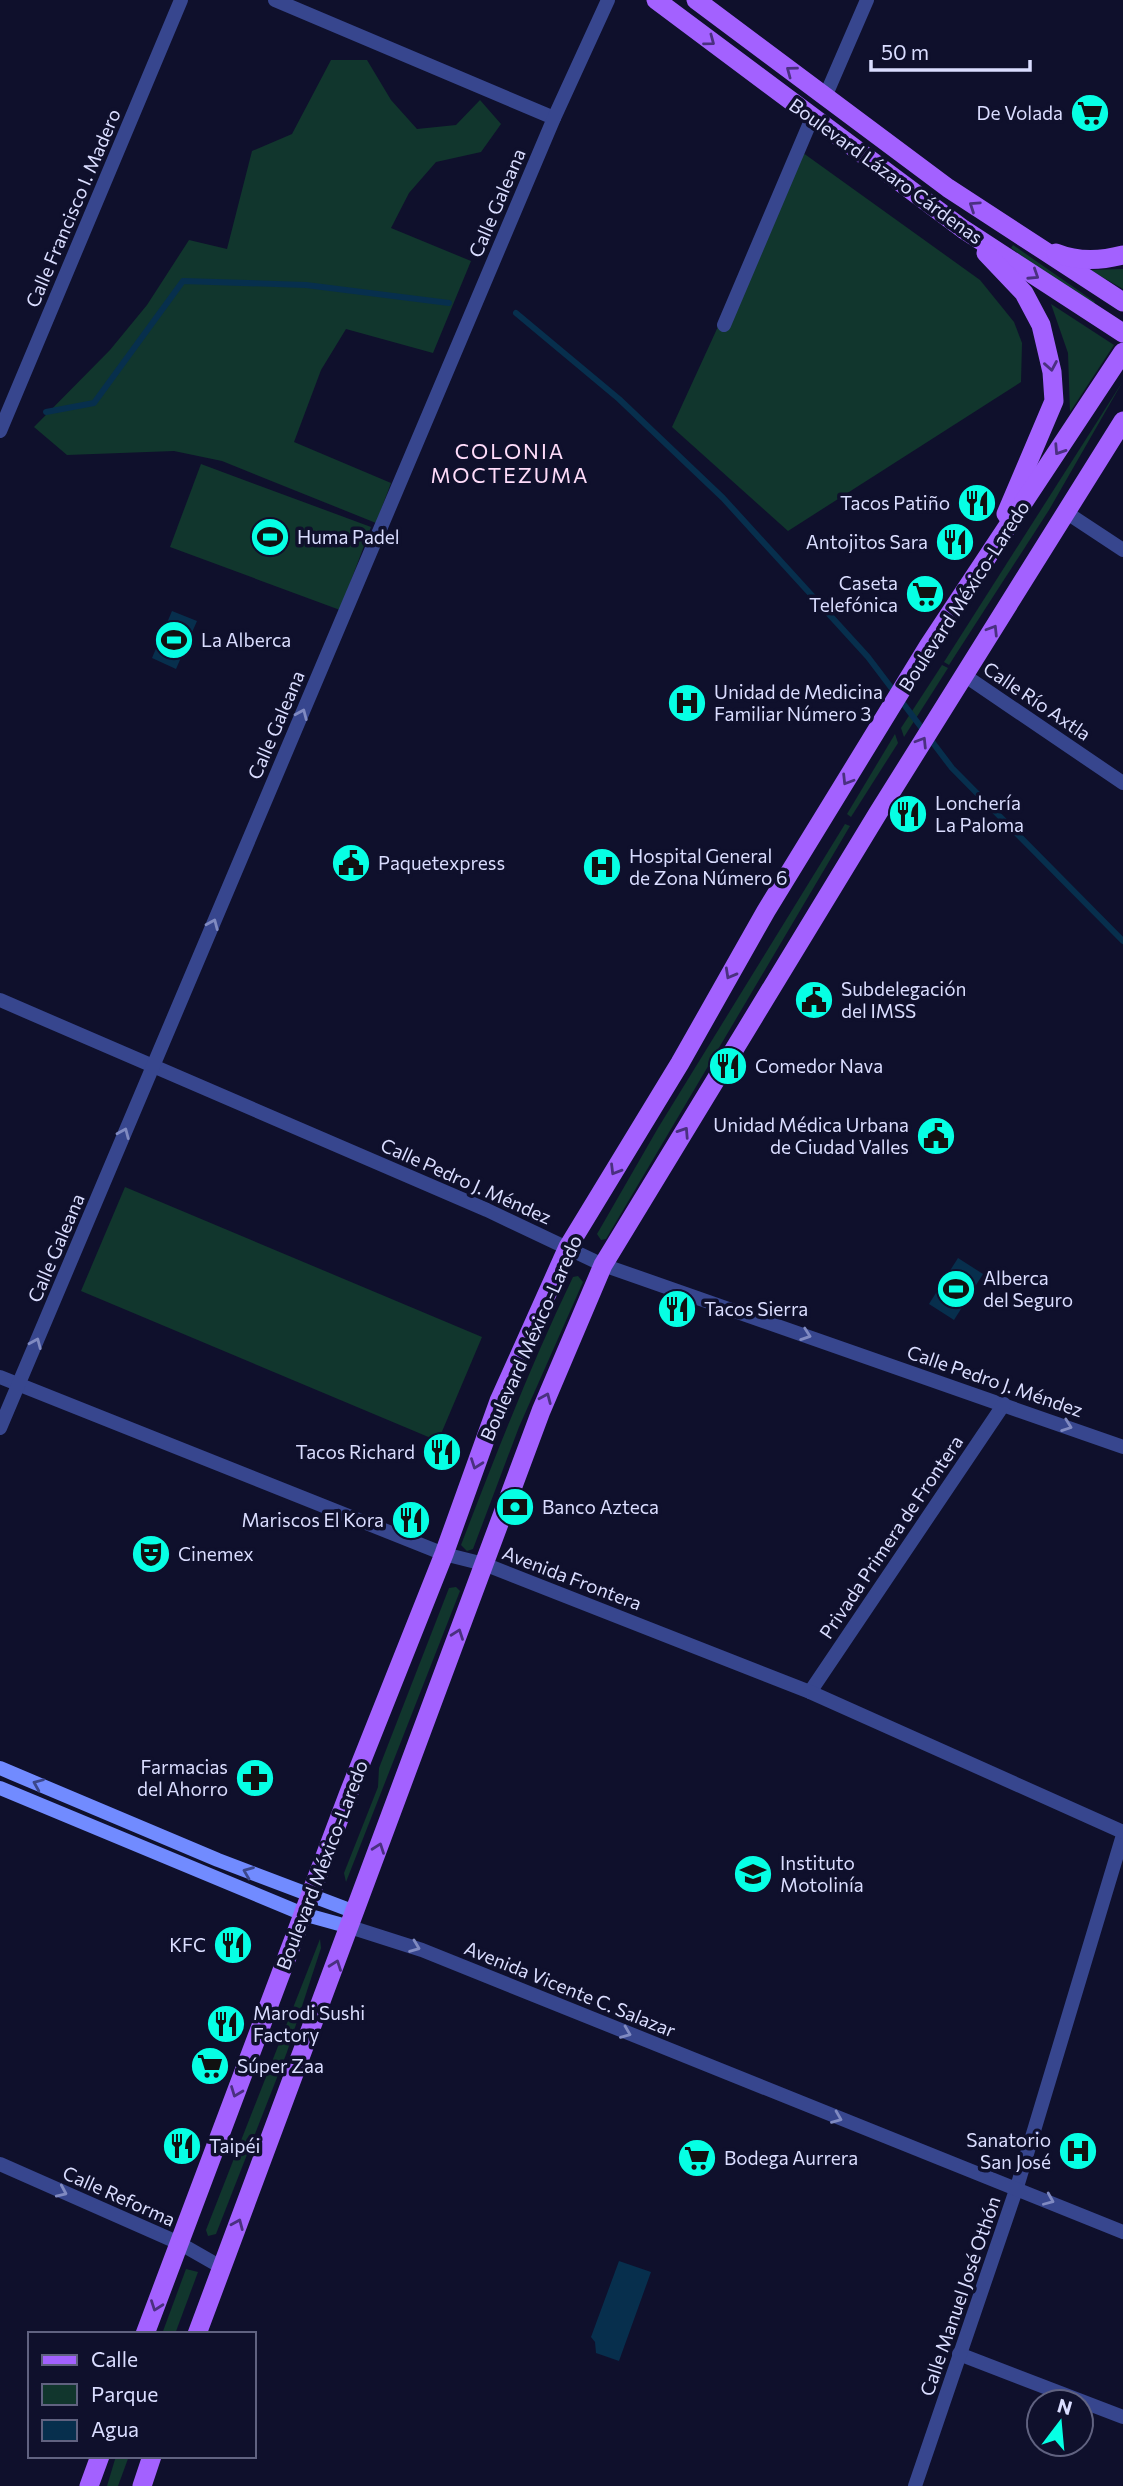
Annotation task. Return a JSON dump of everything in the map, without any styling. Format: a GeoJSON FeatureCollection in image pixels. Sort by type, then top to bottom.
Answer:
{"type":"FeatureCollection","features":[{"type":"Feature","properties":{"kind":"main road","name":"Boulevard Lázaro Cárdenas"},"geometry":{"type":"LineString","coordinates":[[656,0],[963,229],[1123,333]]}},
{"type":"Feature","properties":{"kind":"main road","name":"Boulevard Lázaro Cárdenas"},"geometry":{"type":"LineString","coordinates":[[696,0],[948,188],[1123,302]]}},
{"type":"Feature","properties":{"kind":"main road"},"geometry":{"type":"LineString","coordinates":[[963,229],[1024,293],[1041,325],[1052,372],[1054,401],[986,562]]}},
{"type":"Feature","properties":{"kind":"main road"},"geometry":{"type":"LineString","coordinates":[[1031,244],[1070,258],[1102,260],[1123,255]]}},
{"type":"Feature","properties":{"kind":"main road","name":"Boulevard México-Laredo"},"geometry":{"type":"LineString","coordinates":[[146,2332],[348,1795],[444,1554],[499,1401],[568,1247],[680,1063],[766,911],[929,645],[1123,352]]}},
{"type":"Feature","properties":{"kind":"main road","name":"Boulevard México-Laredo"},"geometry":{"type":"LineString","coordinates":[[198,2332],[541,1411],[603,1265],[888,797],[1123,421]]}},
{"type":"Feature","properties":{"kind":"main road","name":"Avenida Vicente C. Salazar"},"geometry":{"type":"LineString","coordinates":[[0,1768],[307,1905]]}},
{"type":"Feature","properties":{"kind":"main road","name":"Avenida Vicente C. Salazar"},"geometry":{"type":"LineString","coordinates":[[0,1788],[353,1920]]}},
{"type":"Feature","properties":{"kind":"main road"},"geometry":{"type":"LineString","coordinates":[[89,2486],[99,2458]]}},
{"type":"Feature","properties":{"kind":"main road"},"geometry":{"type":"LineString","coordinates":[[142,2486],[151,2458]]}},
{"type":"Feature","properties":{"kind":"street","name":"Calle Francisco I. Madero"},"geometry":{"type":"LineString","coordinates":[[0,431],[181,0]]}},
{"type":"Feature","properties":{"kind":"street"},"geometry":{"type":"LineString","coordinates":[[275,0],[554,118]]}},
{"type":"Feature","properties":{"kind":"street","name":"Calle Galeana"},"geometry":{"type":"LineString","coordinates":[[0,1428],[554,118],[608,0]]}},
{"type":"Feature","properties":{"kind":"street"},"geometry":{"type":"LineString","coordinates":[[825,96],[867,0]]}},
{"type":"Feature","properties":{"kind":"street"},"geometry":{"type":"LineString","coordinates":[[724,325],[812,118]]}},
{"type":"Feature","properties":{"kind":"street"},"geometry":{"type":"LineString","coordinates":[[1067,513],[1123,550]]}},
{"type":"Feature","properties":{"kind":"street","name":"Calle Río Axtla"},"geometry":{"type":"LineString","coordinates":[[960,681],[1123,783]]}},
{"type":"Feature","properties":{"kind":"street","name":"Calle Pedro J. Méndez"},"geometry":{"type":"LineString","coordinates":[[0,1000],[568,1247],[603,1265],[1123,1447]]}},
{"type":"Feature","properties":{"kind":"street","name":"Avenida Frontera"},"geometry":{"type":"LineString","coordinates":[[0,1377],[444,1554],[484,1564],[810,1692],[1123,1834]]}},
{"type":"Feature","properties":{"kind":"street","name":"Privada Primera de Frontera"},"geometry":{"type":"LineString","coordinates":[[810,1692],[1004,1404]]}},
{"type":"Feature","properties":{"kind":"street","name":"Calle Manuel José Othón"},"geometry":{"type":"LineString","coordinates":[[915,2486],[1017,2187],[1123,1834]]}},
{"type":"Feature","properties":{"kind":"street","name":"Avenida Vicente C. Salazar"},"geometry":{"type":"LineString","coordinates":[[353,1920],[934,2158],[1017,2187],[1123,2232]]}},
{"type":"Feature","properties":{"kind":"street","name":"Calle Reforma"},"geometry":{"type":"LineString","coordinates":[[0,2164],[179,2243],[221,2267]]}},
{"type":"Feature","properties":{"kind":"street"},"geometry":{"type":"LineString","coordinates":[[959,2354],[1123,2417]]}},
{"type":"Feature","properties":{"kind":"green space"},"geometry":{"type":"Polygon","coordinates":[[[331,60],[367,60],[391,100],[417,129],[456,125],[480,100],[501,124],[481,152],[436,162],[409,193],[391,228],[471,261],[433,353],[346,329],[321,370],[294,442],[391,483],[376,523],[222,461],[174,451],[67,455],[34,427],[110,350],[147,305],[189,240],[227,249],[252,151],[292,134],[331,60]]]}},
{"type":"Feature","properties":{"kind":"green space"},"geometry":{"type":"Polygon","coordinates":[[[799,150],[980,280],[1014,322],[1022,343],[1021,382],[788,531],[672,427],[799,150]]]}},
{"type":"Feature","properties":{"kind":"green space"},"geometry":{"type":"Polygon","coordinates":[[[1013,245],[1095,302],[1092,306],[1011,248],[1013,245]]]}},
{"type":"Feature","properties":{"kind":"green space"},"geometry":{"type":"Polygon","coordinates":[[[1123,269],[1123,289],[1090,270],[1123,269]]]}},
{"type":"Feature","properties":{"kind":"green space"},"geometry":{"type":"Polygon","coordinates":[[[1051,304],[1114,345],[1070,412],[1068,353],[1051,304]]]}},
{"type":"Feature","properties":{"kind":"green space"},"geometry":{"type":"Polygon","coordinates":[[[1123,381],[1049,510],[949,665],[944,662],[1123,381]]]}},
{"type":"Feature","properties":{"kind":"green space","name":"Huma Padel"},"geometry":{"type":"Polygon","coordinates":[[[201,464],[371,527],[340,610],[170,547],[201,464]]]}},
{"type":"Feature","properties":{"kind":"green space"},"geometry":{"type":"Polygon","coordinates":[[[942,665],[948,668],[904,737],[901,728],[942,665]]]}},
{"type":"Feature","properties":{"kind":"green space"},"geometry":{"type":"Polygon","coordinates":[[[895,734],[898,743],[851,817],[847,814],[895,734]]]}},
{"type":"Feature","properties":{"kind":"green space"},"geometry":{"type":"Polygon","coordinates":[[[845,824],[850,826],[606,1239],[601,1240],[597,1234],[658,1128],[845,824]]]}},
{"type":"Feature","properties":{"kind":"green space"},"geometry":{"type":"Polygon","coordinates":[[[125,1187],[482,1337],[438,1441],[81,1291],[125,1187]]]}},
{"type":"Feature","properties":{"kind":"green space"},"geometry":{"type":"Polygon","coordinates":[[[578,1276],[583,1282],[519,1427],[473,1549],[467,1551],[461,1545],[528,1376],[573,1277],[578,1276]]]}},
{"type":"Feature","properties":{"kind":"green space"},"geometry":{"type":"Polygon","coordinates":[[[456,1587],[460,1591],[346,1882],[344,1873],[378,1787],[379,1768],[449,1588],[456,1587]]]}},
{"type":"Feature","properties":{"kind":"green space"},"geometry":{"type":"Polygon","coordinates":[[[320,1939],[321,1948],[287,2052],[216,2234],[208,2236],[206,2230],[320,1939]]]}},
{"type":"Feature","properties":{"kind":"green space"},"geometry":{"type":"Polygon","coordinates":[[[186,2269],[198,2272],[176,2332],[163,2332],[186,2269]]]}},
{"type":"Feature","properties":{"kind":"green space"},"geometry":{"type":"Polygon","coordinates":[[[115,2458],[128,2458],[118,2486],[107,2486],[115,2458]]]}},
{"type":"Feature","properties":{"kind":"water","name":"La Alberca"},"geometry":{"type":"Polygon","coordinates":[[[172,611],[197,621],[176,669],[152,658],[172,611]]]}},
{"type":"Feature","properties":{"kind":"water","name":"Alberca del Seguro"},"geometry":{"type":"Polygon","coordinates":[[[958,1258],[983,1274],[954,1320],[929,1304],[958,1258]]]}},
{"type":"Feature","properties":{"kind":"water"},"geometry":{"type":"Polygon","coordinates":[[[619,2261],[651,2272],[619,2361],[596,2353],[595,2342],[591,2337],[619,2261]]]}},
{"type":"Feature","properties":{"kind":"waterway"},"geometry":{"type":"LineString","coordinates":[[46,412],[94,403],[183,281],[306,285],[449,303]]}},
{"type":"Feature","properties":{"kind":"waterway"},"geometry":{"type":"LineString","coordinates":[[516,313],[619,399],[723,498],[868,657],[952,768],[1123,941]]}},
{"type":"Feature","properties":{"kind":"place","name":"De Volada"},"geometry":{"type":"Point","coordinates":[1090,113]}},
{"type":"Feature","properties":{"kind":"place","name":"Tacos Patiño"},"geometry":{"type":"Point","coordinates":[977,503]}},
{"type":"Feature","properties":{"kind":"place","name":"Huma Padel"},"geometry":{"type":"Point","coordinates":[270,537]}},
{"type":"Feature","properties":{"kind":"place","name":"Antojitos Sara"},"geometry":{"type":"Point","coordinates":[955,542]}},
{"type":"Feature","properties":{"kind":"place","name":"Caseta Telefónica"},"geometry":{"type":"Point","coordinates":[925,594]}},
{"type":"Feature","properties":{"kind":"place","name":"La Alberca"},"geometry":{"type":"Point","coordinates":[174,640]}},
{"type":"Feature","properties":{"kind":"place","name":"Unidad de Medicina Familiar Número 3"},"geometry":{"type":"Point","coordinates":[687,703]}},
{"type":"Feature","properties":{"kind":"place","name":"Lonchería La Paloma"},"geometry":{"type":"Point","coordinates":[908,814]}},
{"type":"Feature","properties":{"kind":"place","name":"Paquetexpress"},"geometry":{"type":"Point","coordinates":[351,863]}},
{"type":"Feature","properties":{"kind":"place","name":"Hospital General de Zona Número 6"},"geometry":{"type":"Point","coordinates":[602,867]}},
{"type":"Feature","properties":{"kind":"place","name":"Subdelegación del IMSS"},"geometry":{"type":"Point","coordinates":[814,1000]}},
{"type":"Feature","properties":{"kind":"place","name":"Comedor Nava"},"geometry":{"type":"Point","coordinates":[728,1066]}},
{"type":"Feature","properties":{"kind":"place","name":"Unidad Médica Urbana de Ciudad Valles"},"geometry":{"type":"Point","coordinates":[936,1136]}},
{"type":"Feature","properties":{"kind":"place","name":"Alberca del Seguro"},"geometry":{"type":"Point","coordinates":[956,1289]}},
{"type":"Feature","properties":{"kind":"place","name":"Tacos Sierra"},"geometry":{"type":"Point","coordinates":[677,1309]}},
{"type":"Feature","properties":{"kind":"place","name":"Tacos Richard"},"geometry":{"type":"Point","coordinates":[442,1452]}},
{"type":"Feature","properties":{"kind":"place","name":"Banco Azteca"},"geometry":{"type":"Point","coordinates":[515,1507]}},
{"type":"Feature","properties":{"kind":"place","name":"Mariscos El Kora"},"geometry":{"type":"Point","coordinates":[411,1520]}},
{"type":"Feature","properties":{"kind":"place","name":"Cinemex"},"geometry":{"type":"Point","coordinates":[151,1554]}},
{"type":"Feature","properties":{"kind":"place","name":"Farmacias del Ahorro"},"geometry":{"type":"Point","coordinates":[255,1778]}},
{"type":"Feature","properties":{"kind":"place","name":"Instituto Motolinía"},"geometry":{"type":"Point","coordinates":[753,1874]}},
{"type":"Feature","properties":{"kind":"place","name":"KFC"},"geometry":{"type":"Point","coordinates":[233,1945]}},
{"type":"Feature","properties":{"kind":"place","name":"Marodi Sushi Factory"},"geometry":{"type":"Point","coordinates":[226,2024]}},
{"type":"Feature","properties":{"kind":"place","name":"Súper Zaa"},"geometry":{"type":"Point","coordinates":[210,2066]}},
{"type":"Feature","properties":{"kind":"place","name":"Taipéi"},"geometry":{"type":"Point","coordinates":[182,2146]}},
{"type":"Feature","properties":{"kind":"place","name":"Sanatorio San José"},"geometry":{"type":"Point","coordinates":[1078,2151]}},
{"type":"Feature","properties":{"kind":"place","name":"Bodega Aurrera"},"geometry":{"type":"Point","coordinates":[697,2158]}},
{"type":"Feature","properties":{"kind":"district","name":"COLONIA MOCTEZUMA"},"geometry":{"type":"Point","coordinates":[510,464]}}]}
